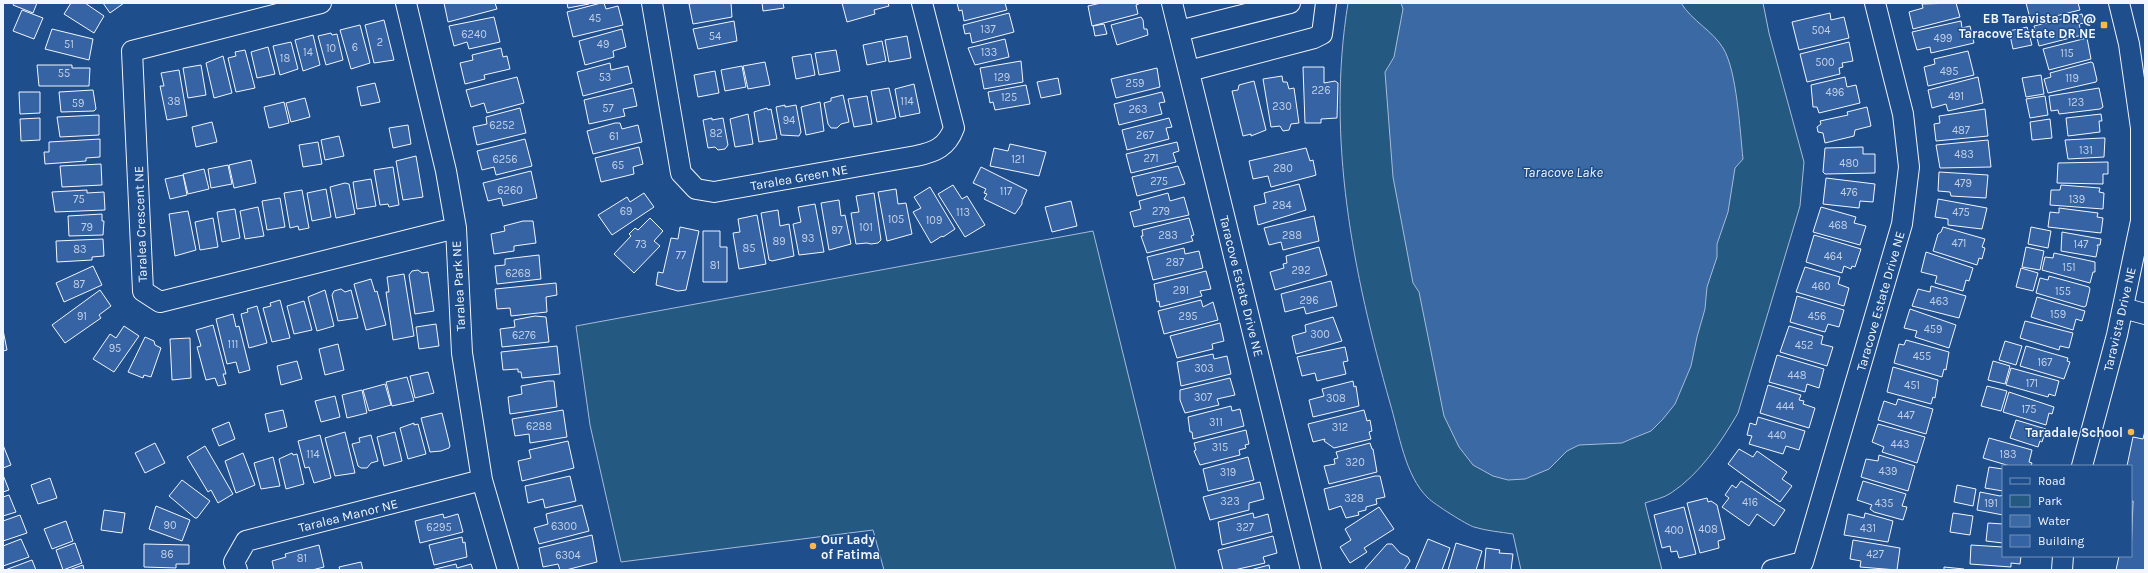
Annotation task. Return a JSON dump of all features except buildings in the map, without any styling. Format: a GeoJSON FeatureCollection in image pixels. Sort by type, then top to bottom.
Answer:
{"type":"FeatureCollection","features":[{"type":"Feature","properties":{"kind":"street","name":"Taralea Crescent NE"},"geometry":{"type":"LineString","coordinates":[[321,3],[132,51],[143,290],[160,302],[456,228]]}},
{"type":"Feature","properties":{"kind":"street","name":"Taralea Park NE"},"geometry":{"type":"LineString","coordinates":[[406,3],[446,172],[456,228],[462,353],[482,480],[508,570]]}},
{"type":"Feature","properties":{"kind":"street","name":"Taralea Green NE"},"geometry":{"type":"LineString","coordinates":[[652,3],[681,173],[696,190],[714,192],[916,156],[934,152],[944,146],[950,138],[954,128],[922,3]]}},
{"type":"Feature","properties":{"kind":"street","name":"Taracove Estate Drive NE"},"geometry":{"type":"LineString","coordinates":[[1172,3],[1311,570]]}},
{"type":"Feature","properties":{"kind":"street"},"geometry":{"type":"LineString","coordinates":[[1179,31],[1290,3]]}},
{"type":"Feature","properties":{"kind":"street"},"geometry":{"type":"LineString","coordinates":[[1189,71],[1314,38],[1322,34],[1326,3]]}},
{"type":"Feature","properties":{"kind":"street","name":"Taracove Estate Drive NE"},"geometry":{"type":"LineString","coordinates":[[1772,570],[1804,562],[1902,224],[1909,167],[1903,114],[1875,3]]}},
{"type":"Feature","properties":{"kind":"street","name":"Taravista Drive NE"},"geometry":{"type":"LineString","coordinates":[[2082,465],[2123,308],[2141,221],[2141,128],[2129,44],[2119,3]]}},
{"type":"Feature","properties":{"kind":"street"},"geometry":{"type":"LineString","coordinates":[[2123,308],[2145,314]]}},
{"type":"Feature","properties":{"kind":"street","name":"Taralea Manor NE"},"geometry":{"type":"LineString","coordinates":[[237,570],[234,562],[246,541],[482,480]]}},
{"type":"Feature","properties":{"kind":"street"},"geometry":{"type":"LineString","coordinates":[[2062,570],[2063,557]]}},
{"type":"Feature","properties":{"kind":"green space","name":"Taracove Lake"},"geometry":{"type":"Polygon","coordinates":[[[1348,3],[1763,3],[1769,33],[1804,162],[1800,206],[1738,413],[1709,457],[1691,477],[1668,495],[1645,503],[1662,570],[1521,570],[1513,534],[1474,527],[1431,501],[1420,489],[1408,466],[1404,454],[1377,354],[1355,255],[1347,205],[1342,155],[1340,104],[1342,54],[1348,3]]]}},
{"type":"Feature","properties":{"kind":"green space"},"geometry":{"type":"Polygon","coordinates":[[[1093,231],[1176,570],[884,570],[873,530],[621,562],[590,425],[576,326],[1093,231]]]}},
{"type":"Feature","properties":{"kind":"water","name":"Taracove Lake"},"geometry":{"type":"Polygon","coordinates":[[[1401,3],[1681,3],[1691,15],[1714,36],[1723,48],[1728,58],[1735,86],[1743,159],[1735,168],[1728,212],[1717,244],[1717,257],[1707,287],[1705,309],[1691,366],[1675,404],[1651,431],[1622,443],[1579,445],[1567,451],[1549,469],[1525,479],[1508,480],[1493,476],[1473,465],[1459,447],[1444,416],[1419,292],[1413,283],[1393,177],[1385,72],[1394,57],[1403,9],[1401,3]]]}},
{"type":"Feature","properties":{"kind":"place","name":"EB Taravista DR @ Taracove Estate DR NE"},"geometry":{"type":"Point","coordinates":[2104,25]}},
{"type":"Feature","properties":{"kind":"place","name":"Taradale School"},"geometry":{"type":"Point","coordinates":[2131,432]}},
{"type":"Feature","properties":{"kind":"place","name":"Our Lady of Fatima"},"geometry":{"type":"Point","coordinates":[813,546]}}]}
